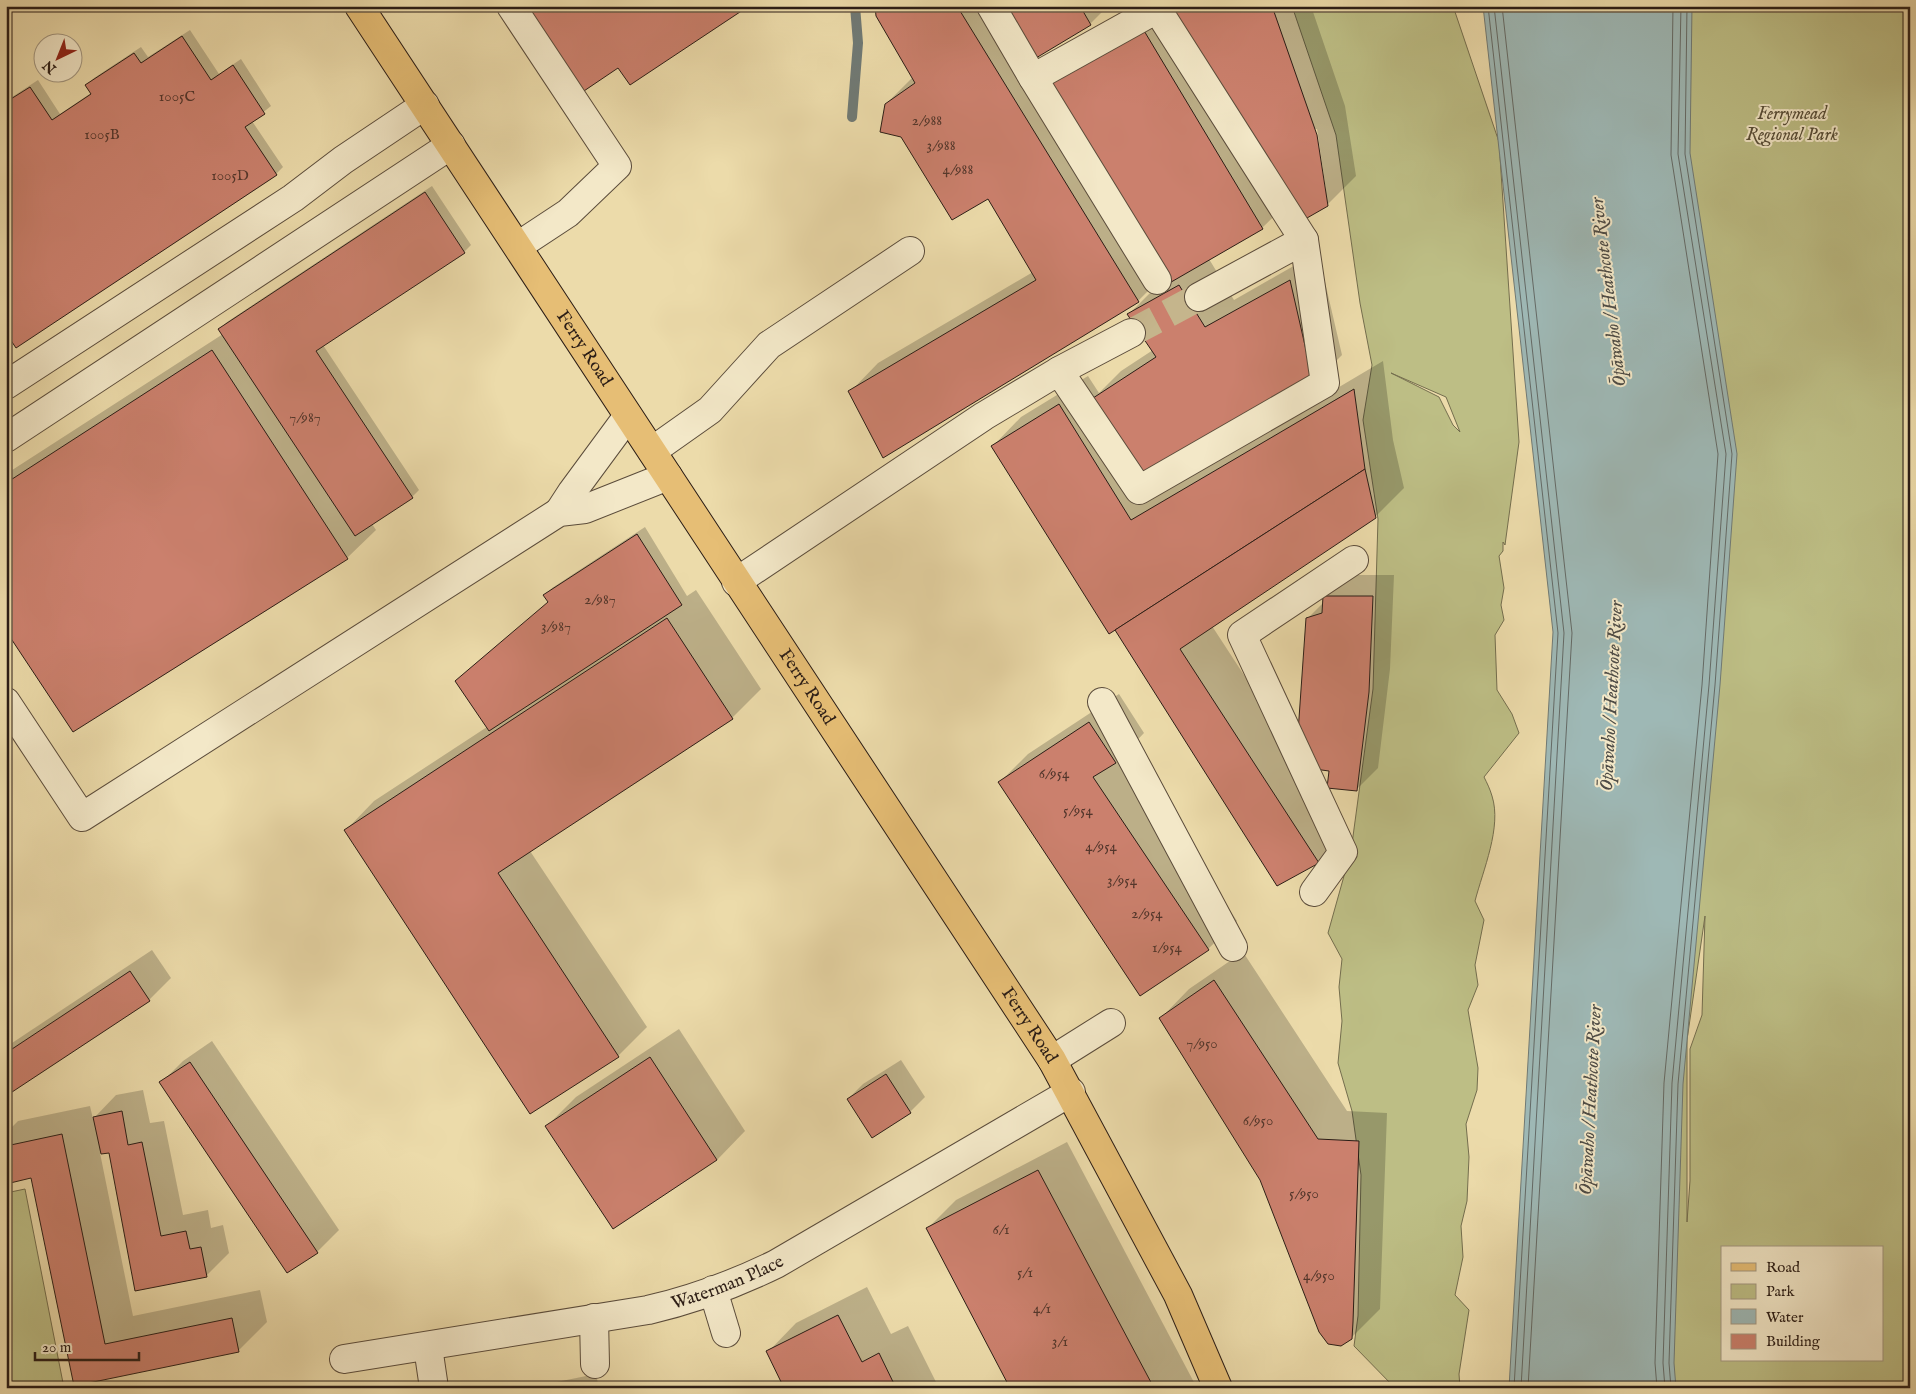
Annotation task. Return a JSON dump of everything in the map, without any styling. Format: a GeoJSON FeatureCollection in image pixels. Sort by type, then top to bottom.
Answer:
{"type":"FeatureCollection","features":[{"type":"Feature","properties":{"kind":"main road","name":"Ferry Road"},"geometry":{"type":"LineString","coordinates":[[359,6],[1052,1060],[1071,1092],[1178,1295],[1218,1388]]}},
{"type":"Feature","properties":{"kind":"street"},"geometry":{"type":"LineString","coordinates":[[511,6],[617,166],[568,213],[518,246]]}},
{"type":"Feature","properties":{"kind":"street"},"geometry":{"type":"LineString","coordinates":[[991,6],[1157,280]]}},
{"type":"Feature","properties":{"kind":"street"},"geometry":{"type":"LineString","coordinates":[[1033,78],[1157,8],[1304,240],[1325,383],[1139,490],[1059,371]]}},
{"type":"Feature","properties":{"kind":"street"},"geometry":{"type":"LineString","coordinates":[[6,385],[293,198],[343,160],[424,105]]}},
{"type":"Feature","properties":{"kind":"street"},"geometry":{"type":"LineString","coordinates":[[6,438],[451,145]]}},
{"type":"Feature","properties":{"kind":"street"},"geometry":{"type":"LineString","coordinates":[[1199,296],[1304,240]]}},
{"type":"Feature","properties":{"kind":"street"},"geometry":{"type":"LineString","coordinates":[[652,451],[710,410],[769,345],[910,251]]}},
{"type":"Feature","properties":{"kind":"street"},"geometry":{"type":"LineString","coordinates":[[736,582],[984,416],[1059,371],[1131,333]]}},
{"type":"Feature","properties":{"kind":"street"},"geometry":{"type":"LineString","coordinates":[[6,702],[82,817],[559,512],[628,416]]}},
{"type":"Feature","properties":{"kind":"street"},"geometry":{"type":"LineString","coordinates":[[559,512],[585,509],[668,476]]}},
{"type":"Feature","properties":{"kind":"street"},"geometry":{"type":"LineString","coordinates":[[1314,892],[1343,852],[1242,635],[1354,560]]}},
{"type":"Feature","properties":{"kind":"street"},"geometry":{"type":"LineString","coordinates":[[1102,702],[1233,946]]}},
{"type":"Feature","properties":{"kind":"street"},"geometry":{"type":"LineString","coordinates":[[1052,1060],[1112,1023]]}},
{"type":"Feature","properties":{"kind":"street","name":"Waterman Place"},"geometry":{"type":"LineString","coordinates":[[344,1359],[428,1347],[668,1306],[752,1276],[792,1255],[1071,1092]]}},
{"type":"Feature","properties":{"kind":"street"},"geometry":{"type":"LineString","coordinates":[[713,1290],[726,1333]]}},
{"type":"Feature","properties":{"kind":"street"},"geometry":{"type":"LineString","coordinates":[[594,1318],[595,1364]]}},
{"type":"Feature","properties":{"kind":"street"},"geometry":{"type":"LineString","coordinates":[[428,1347],[434,1388]]}},
{"type":"Feature","properties":{"kind":"green space"},"geometry":{"type":"Polygon","coordinates":[[[1292,6],[1453,6],[1499,142],[1519,442],[1505,545],[1503,542],[1503,551],[1499,556],[1504,588],[1501,605],[1504,620],[1495,635],[1497,690],[1512,714],[1519,733],[1484,777],[1492,796],[1495,821],[1490,849],[1475,901],[1484,920],[1475,965],[1478,985],[1468,1010],[1478,1068],[1477,1090],[1466,1124],[1469,1157],[1467,1201],[1461,1226],[1463,1257],[1455,1295],[1469,1310],[1459,1374],[1460,1388],[1395,1388],[1354,1346],[1358,1316],[1361,1175],[1352,1111],[1338,1063],[1342,1021],[1339,987],[1342,959],[1328,933],[1351,851],[1373,689],[1378,519],[1363,420],[1372,365],[1360,303],[1336,135],[1292,6]],[[1391,373],[1439,397],[1453,425],[1460,432],[1446,397],[1391,373]]]}},
{"type":"Feature","properties":{"kind":"green space","name":"Ferrymead Regional Park"},"geometry":{"type":"Polygon","coordinates":[[[1629,6],[1910,6],[1910,1388],[1631,1388],[1629,6]],[[1705,916],[1687,1040],[1687,1222],[1690,1181],[1690,1049],[1702,1015],[1705,916]]]}},
{"type":"Feature","properties":{"kind":"green space"},"geometry":{"type":"Polygon","coordinates":[[[25,1189],[64,1388],[6,1388],[6,1193],[25,1189]]]}},
{"type":"Feature","properties":{"kind":"water","name":"Ōpāwaho / Heathcote River"},"geometry":{"type":"Polygon","coordinates":[[[1483,6],[1692,6],[1690,153],[1737,454],[1720,685],[1683,1084],[1674,1363],[1676,1388],[1509,1388],[1553,632],[1483,6]]]}},
{"type":"Feature","properties":{"kind":"building"},"geometry":{"type":"Polygon","coordinates":[[[519,6],[749,6],[630,85],[618,68],[578,95],[519,6]]]}},
{"type":"Feature","properties":{"kind":"building"},"geometry":{"type":"Polygon","coordinates":[[[875,6],[957,6],[1139,302],[883,458],[848,391],[1036,280],[988,199],[952,220],[901,137],[880,132],[885,104],[915,83],[876,16],[875,6]]]}},
{"type":"Feature","properties":{"kind":"building"},"geometry":{"type":"Polygon","coordinates":[[[999,6],[1080,6],[1091,25],[1031,61],[999,6]]]}},
{"type":"Feature","properties":{"kind":"building"},"geometry":{"type":"Polygon","coordinates":[[[1171,6],[1272,6],[1317,135],[1328,206],[1300,222],[1171,6]]]}},
{"type":"Feature","properties":{"kind":"building"},"geometry":{"type":"Polygon","coordinates":[[[1140,24],[1263,229],[1166,285],[1044,81],[1140,24]]]}},
{"type":"Feature","properties":{"kind":"building"},"geometry":{"type":"Polygon","coordinates":[[[182,36],[211,80],[233,65],[265,114],[245,127],[277,175],[16,348],[6,333],[6,102],[30,87],[52,120],[91,94],[85,85],[134,53],[141,63],[182,36]]]}},
{"type":"Feature","properties":{"kind":"building"},"geometry":{"type":"Polygon","coordinates":[[[425,192],[465,253],[316,351],[413,498],[355,536],[218,329],[425,192]]]}},
{"type":"Feature","properties":{"kind":"building"},"geometry":{"type":"Polygon","coordinates":[[[1290,280],[1314,385],[1144,487],[1090,400],[1156,357],[1127,314],[1179,285],[1205,327],[1290,280]]]}},
{"type":"Feature","properties":{"kind":"building"},"geometry":{"type":"Polygon","coordinates":[[[212,350],[348,559],[73,732],[6,631],[6,483],[212,350]]]}},
{"type":"Feature","properties":{"kind":"building"},"geometry":{"type":"Polygon","coordinates":[[[1354,389],[1365,469],[1109,634],[991,446],[1059,404],[1131,520],[1354,389]]]}},
{"type":"Feature","properties":{"kind":"building"},"geometry":{"type":"Polygon","coordinates":[[[1365,469],[1376,518],[1180,649],[1319,863],[1277,886],[1115,630],[1365,469]]]}},
{"type":"Feature","properties":{"kind":"building"},"geometry":{"type":"Polygon","coordinates":[[[637,534],[682,605],[489,731],[455,681],[548,602],[543,595],[637,534]]]}},
{"type":"Feature","properties":{"kind":"building"},"geometry":{"type":"Polygon","coordinates":[[[1323,596],[1373,596],[1369,692],[1357,791],[1327,788],[1329,771],[1307,768],[1297,747],[1306,618],[1322,613],[1323,596]]]}},
{"type":"Feature","properties":{"kind":"building"},"geometry":{"type":"Polygon","coordinates":[[[667,618],[733,719],[498,873],[619,1057],[530,1114],[344,830],[667,618]]]}},
{"type":"Feature","properties":{"kind":"building"},"geometry":{"type":"Polygon","coordinates":[[[1089,722],[1116,763],[1093,777],[1209,950],[1140,996],[998,782],[1089,722]]]}},
{"type":"Feature","properties":{"kind":"building"},"geometry":{"type":"Polygon","coordinates":[[[130,971],[150,1001],[6,1096],[6,1053],[130,971]]]}},
{"type":"Feature","properties":{"kind":"building"},"geometry":{"type":"Polygon","coordinates":[[[1214,980],[1318,1139],[1359,1141],[1352,1339],[1341,1346],[1328,1344],[1319,1332],[1260,1180],[1159,1018],[1214,980]]]}},
{"type":"Feature","properties":{"kind":"building"},"geometry":{"type":"Polygon","coordinates":[[[650,1057],[717,1160],[613,1229],[545,1126],[650,1057]]]}},
{"type":"Feature","properties":{"kind":"building"},"geometry":{"type":"Polygon","coordinates":[[[190,1062],[318,1253],[287,1273],[159,1082],[190,1062]]]}},
{"type":"Feature","properties":{"kind":"building"},"geometry":{"type":"Polygon","coordinates":[[[886,1074],[911,1113],[872,1138],[847,1099],[886,1074]]]}},
{"type":"Feature","properties":{"kind":"building"},"geometry":{"type":"Polygon","coordinates":[[[122,1111],[128,1145],[142,1142],[161,1236],[186,1231],[190,1249],[201,1247],[207,1277],[135,1291],[109,1153],[101,1154],[93,1117],[122,1111]]]}},
{"type":"Feature","properties":{"kind":"building"},"geometry":{"type":"Polygon","coordinates":[[[62,1134],[105,1344],[232,1318],[239,1352],[74,1386],[31,1178],[6,1184],[6,1146],[62,1134]]]}},
{"type":"Feature","properties":{"kind":"building"},"geometry":{"type":"Polygon","coordinates":[[[1038,1170],[1154,1388],[1010,1388],[926,1228],[1038,1170]]]}},
{"type":"Feature","properties":{"kind":"building"},"geometry":{"type":"Polygon","coordinates":[[[838,1315],[862,1362],[879,1353],[896,1388],[784,1388],[766,1351],[838,1315]]]}},
{"type":"Feature","properties":{"kind":"waterway"},"geometry":{"type":"LineString","coordinates":[[852,117],[858,43],[855,6]]}},
{"type":"Feature","properties":{"kind":"tunnel"},"geometry":{"type":"LineString","coordinates":[[1131,333],[1199,297]]}}]}
